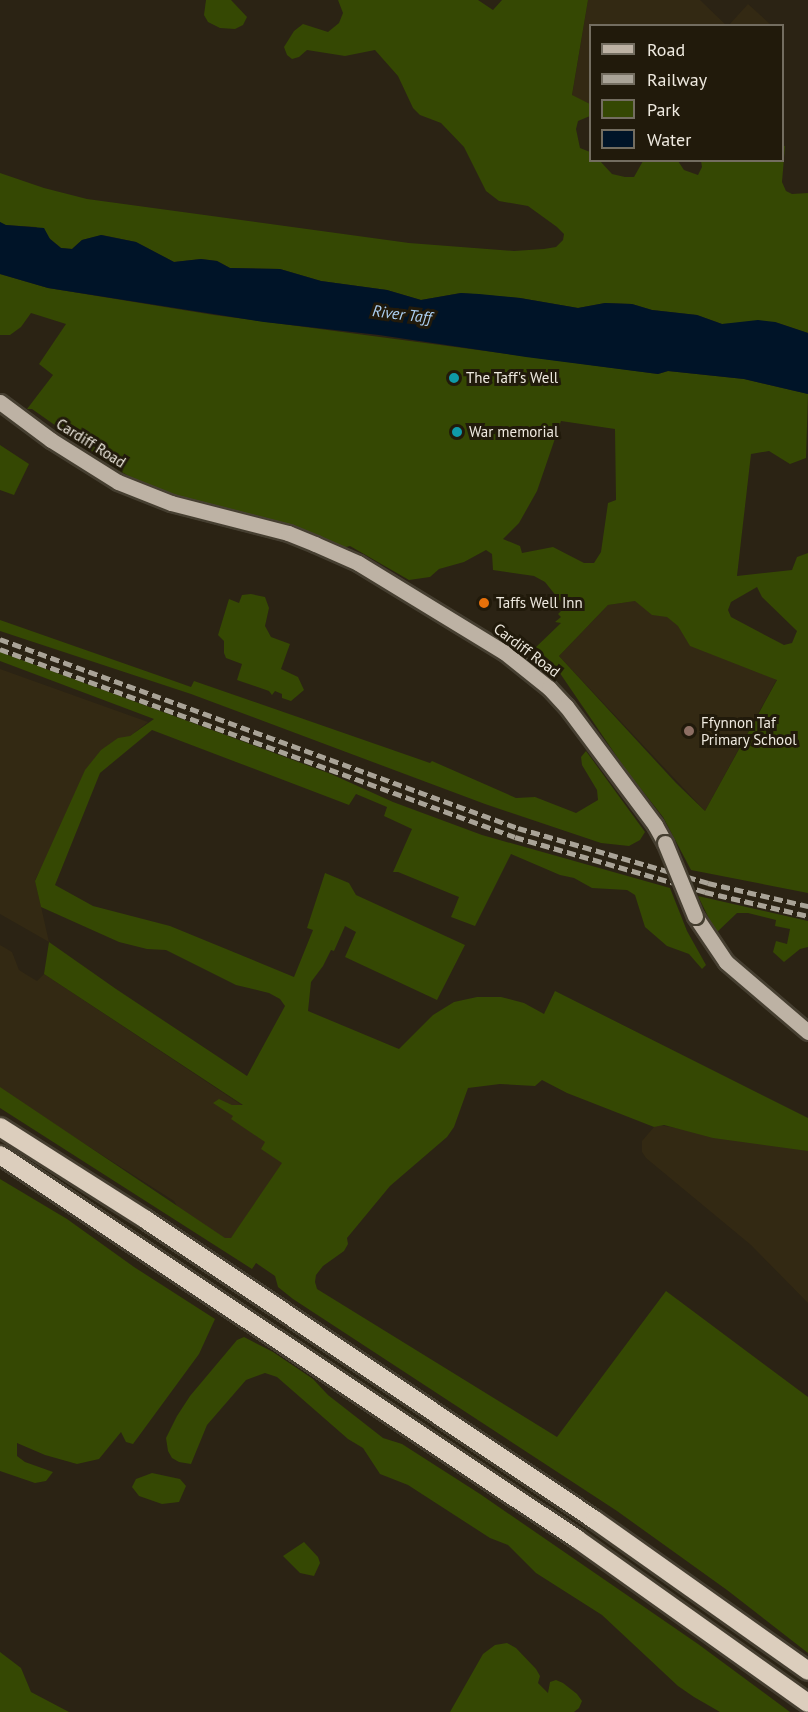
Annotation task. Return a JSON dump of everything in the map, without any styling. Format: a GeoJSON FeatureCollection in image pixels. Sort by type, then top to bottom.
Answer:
{"type":"FeatureCollection","features":[{"type":"Feature","properties":{"kind":"highway"},"geometry":{"type":"LineString","coordinates":[[0,1127],[126,1206],[595,1520],[808,1671]]}},
{"type":"Feature","properties":{"kind":"highway"},"geometry":{"type":"LineString","coordinates":[[0,1155],[577,1539],[808,1703]]}},
{"type":"Feature","properties":{"kind":"main road","name":"Cardiff Road"},"geometry":{"type":"LineString","coordinates":[[0,402],[51,440],[118,482],[171,503],[288,533],[315,544],[358,563],[504,652],[549,688],[567,706],[635,798],[665,843],[695,916],[726,962],[808,1032]]}},
{"type":"Feature","properties":{"kind":"shaded area"},"geometry":{"type":"Polygon","coordinates":[[[588,0],[700,0],[725,24],[589,24],[589,104],[572,96],[588,0]]]}},
{"type":"Feature","properties":{"kind":"shaded area"},"geometry":{"type":"Polygon","coordinates":[[[748,4],[770,24],[730,24],[748,4]]]}},
{"type":"Feature","properties":{"kind":"shaded area","name":"Ffynnon Taf Primary School"},"geometry":{"type":"Polygon","coordinates":[[[666,596],[777,679],[705,811],[559,656],[608,605],[666,596]]]}},
{"type":"Feature","properties":{"kind":"shaded area"},"geometry":{"type":"Polygon","coordinates":[[[0,669],[148,722],[97,762],[35,880],[49,942],[0,914],[0,669]]]}},
{"type":"Feature","properties":{"kind":"shaded area"},"geometry":{"type":"Polygon","coordinates":[[[0,945],[12,952],[19,970],[37,981],[44,974],[317,1155],[299,1201],[252,1269],[187,1223],[174,1201],[33,1111],[0,1094],[0,945]]]}},
{"type":"Feature","properties":{"kind":"shaded area"},"geometry":{"type":"Polygon","coordinates":[[[659,1125],[808,1151],[808,1303],[751,1245],[646,1158],[642,1152],[642,1141],[654,1127],[659,1125]]]}},
{"type":"Feature","properties":{"kind":"green space"},"geometry":{"type":"Polygon","coordinates":[[[206,0],[231,0],[247,17],[243,25],[235,29],[220,28],[208,22],[204,15],[206,0]]]}},
{"type":"Feature","properties":{"kind":"green space"},"geometry":{"type":"Polygon","coordinates":[[[338,0],[478,0],[493,10],[502,0],[588,0],[572,95],[589,104],[589,116],[578,121],[576,129],[580,148],[589,152],[589,162],[601,162],[612,174],[634,177],[642,162],[679,162],[684,170],[698,175],[702,167],[701,162],[784,162],[782,182],[786,191],[792,194],[808,193],[808,333],[775,322],[722,324],[697,315],[652,310],[632,304],[605,303],[578,308],[520,298],[461,293],[421,300],[387,290],[321,281],[280,269],[230,268],[217,261],[201,259],[174,262],[136,242],[102,235],[82,240],[72,249],[61,248],[36,227],[5,225],[0,222],[0,173],[87,199],[409,243],[514,251],[556,247],[563,240],[564,234],[528,206],[499,201],[486,191],[464,147],[441,123],[420,115],[413,108],[398,76],[375,50],[345,56],[307,50],[299,57],[292,59],[287,55],[284,47],[294,31],[303,24],[328,32],[339,23],[343,13],[338,0]]]}},
{"type":"Feature","properties":{"kind":"green space"},"geometry":{"type":"Polygon","coordinates":[[[0,274],[48,288],[214,315],[658,374],[668,371],[744,379],[808,394],[806,458],[790,464],[769,451],[751,454],[737,576],[792,570],[797,557],[808,553],[808,893],[691,870],[663,817],[626,770],[553,663],[535,648],[561,623],[555,622],[561,617],[558,614],[565,607],[545,582],[534,576],[493,570],[492,554],[486,550],[464,562],[439,569],[430,577],[409,580],[350,546],[342,548],[285,523],[155,491],[120,471],[32,409],[27,409],[53,375],[39,364],[66,324],[31,313],[21,327],[10,335],[0,335],[0,274]],[[561,421],[537,491],[519,523],[503,539],[520,546],[522,553],[553,547],[584,563],[594,563],[601,552],[608,503],[616,500],[615,429],[561,421]],[[757,587],[731,602],[728,610],[731,617],[784,645],[792,643],[797,631],[762,597],[757,587]],[[635,601],[608,605],[559,656],[676,783],[705,811],[777,680],[690,646],[678,626],[667,617],[652,615],[635,601]]]}},
{"type":"Feature","properties":{"kind":"green space"},"geometry":{"type":"Polygon","coordinates":[[[0,445],[29,464],[14,495],[0,490],[0,445]]]}},
{"type":"Feature","properties":{"kind":"green space"},"geometry":{"type":"Polygon","coordinates":[[[242,595],[265,597],[269,608],[265,626],[271,637],[290,644],[281,669],[298,677],[304,690],[291,701],[282,698],[282,694],[275,691],[272,695],[269,691],[237,680],[242,664],[226,658],[224,653],[224,641],[218,635],[229,599],[239,603],[242,595]]]}},
{"type":"Feature","properties":{"kind":"green space"},"geometry":{"type":"Polygon","coordinates":[[[0,620],[191,687],[194,681],[430,763],[432,761],[516,798],[535,797],[576,813],[598,800],[597,790],[582,765],[581,757],[586,751],[645,832],[640,840],[629,846],[601,843],[485,804],[191,694],[0,631],[0,620]]]}},
{"type":"Feature","properties":{"kind":"green space"},"geometry":{"type":"Polygon","coordinates":[[[0,652],[331,774],[393,802],[482,835],[670,888],[687,931],[706,965],[702,969],[689,954],[667,946],[645,927],[635,895],[627,890],[592,888],[574,878],[560,875],[511,854],[475,926],[451,917],[459,897],[393,872],[412,829],[384,816],[387,807],[356,794],[349,805],[152,730],[100,773],[55,885],[93,906],[170,926],[294,977],[313,930],[307,928],[325,873],[349,883],[356,895],[465,945],[437,1000],[345,957],[356,932],[345,926],[334,951],[331,950],[311,982],[308,1011],[399,1049],[433,1015],[454,1002],[477,997],[501,997],[524,1003],[544,1014],[555,991],[808,1118],[808,1151],[713,1138],[664,1125],[654,1127],[567,1093],[542,1080],[535,1086],[500,1084],[468,1088],[454,1127],[447,1137],[390,1186],[347,1238],[348,1244],[344,1251],[323,1266],[316,1275],[315,1282],[317,1289],[557,1437],[666,1291],[808,1397],[808,1653],[727,1590],[617,1511],[293,1299],[278,1287],[275,1276],[256,1263],[252,1269],[0,1108],[0,1087],[225,1238],[231,1238],[282,1163],[261,1149],[265,1142],[231,1119],[233,1116],[213,1103],[219,1099],[232,1105],[243,1105],[44,974],[49,942],[247,1076],[285,1006],[280,999],[269,993],[236,985],[166,950],[147,949],[119,942],[41,907],[35,881],[85,770],[101,750],[118,738],[130,736],[154,719],[0,661],[0,652]]]}},
{"type":"Feature","properties":{"kind":"green space"},"geometry":{"type":"Polygon","coordinates":[[[698,896],[808,921],[808,947],[800,949],[784,962],[773,952],[776,941],[787,944],[790,929],[775,926],[776,920],[748,913],[737,913],[716,933],[698,896]]]}},
{"type":"Feature","properties":{"kind":"green space"},"geometry":{"type":"Polygon","coordinates":[[[0,1179],[67,1219],[134,1267],[215,1319],[199,1354],[133,1444],[126,1442],[121,1432],[99,1459],[77,1464],[45,1455],[17,1443],[17,1456],[25,1462],[53,1472],[46,1481],[35,1483],[0,1471],[0,1179]]]}},
{"type":"Feature","properties":{"kind":"green space"},"geometry":{"type":"Polygon","coordinates":[[[244,1337],[273,1352],[313,1379],[328,1395],[383,1438],[402,1444],[480,1494],[698,1644],[790,1712],[720,1712],[694,1697],[678,1686],[602,1615],[536,1573],[508,1545],[490,1538],[408,1485],[380,1474],[363,1448],[348,1439],[277,1377],[265,1373],[246,1380],[207,1425],[191,1464],[172,1458],[168,1451],[166,1438],[177,1416],[190,1396],[237,1340],[244,1337]]]}},
{"type":"Feature","properties":{"kind":"green space"},"geometry":{"type":"Polygon","coordinates":[[[152,1473],[180,1479],[186,1486],[179,1502],[162,1504],[139,1496],[132,1487],[136,1479],[152,1473]]]}},
{"type":"Feature","properties":{"kind":"green space"},"geometry":{"type":"Polygon","coordinates":[[[304,1542],[318,1557],[320,1563],[314,1576],[300,1573],[283,1556],[304,1542]]]}},
{"type":"Feature","properties":{"kind":"green space"},"geometry":{"type":"Polygon","coordinates":[[[507,1643],[516,1648],[536,1669],[540,1676],[538,1683],[548,1693],[550,1682],[556,1680],[563,1683],[582,1701],[579,1708],[574,1712],[450,1712],[483,1654],[495,1645],[507,1643]]]}},
{"type":"Feature","properties":{"kind":"green space"},"geometry":{"type":"Polygon","coordinates":[[[0,1652],[21,1668],[31,1692],[69,1712],[0,1712],[0,1652]]]}},
{"type":"Feature","properties":{"kind":"water","name":"River Taff"},"geometry":{"type":"Polygon","coordinates":[[[0,222],[6,225],[44,228],[50,239],[61,248],[72,249],[82,240],[101,235],[136,242],[174,262],[201,259],[217,261],[230,268],[280,269],[321,281],[387,290],[421,300],[461,293],[479,294],[578,308],[605,303],[632,304],[652,310],[697,315],[722,324],[758,320],[775,322],[808,333],[808,394],[744,379],[668,371],[658,374],[526,357],[379,335],[264,322],[48,288],[0,274],[0,222]]]}},
{"type":"Feature","properties":{"kind":"railway"},"geometry":{"type":"LineString","coordinates":[[0,639],[518,828],[708,883],[808,906]]}},
{"type":"Feature","properties":{"kind":"railway"},"geometry":{"type":"LineString","coordinates":[[0,649],[515,837],[705,892],[808,916]]}},
{"type":"Feature","properties":{"kind":"place","name":"The Taff's Well"},"geometry":{"type":"Point","coordinates":[454,378]}},
{"type":"Feature","properties":{"kind":"place","name":"War memorial"},"geometry":{"type":"Point","coordinates":[457,432]}},
{"type":"Feature","properties":{"kind":"place","name":"Taffs Well Inn"},"geometry":{"type":"Point","coordinates":[484,603]}},
{"type":"Feature","properties":{"kind":"place","name":"Ffynnon Taf Primary School"},"geometry":{"type":"Point","coordinates":[689,731]}}]}
